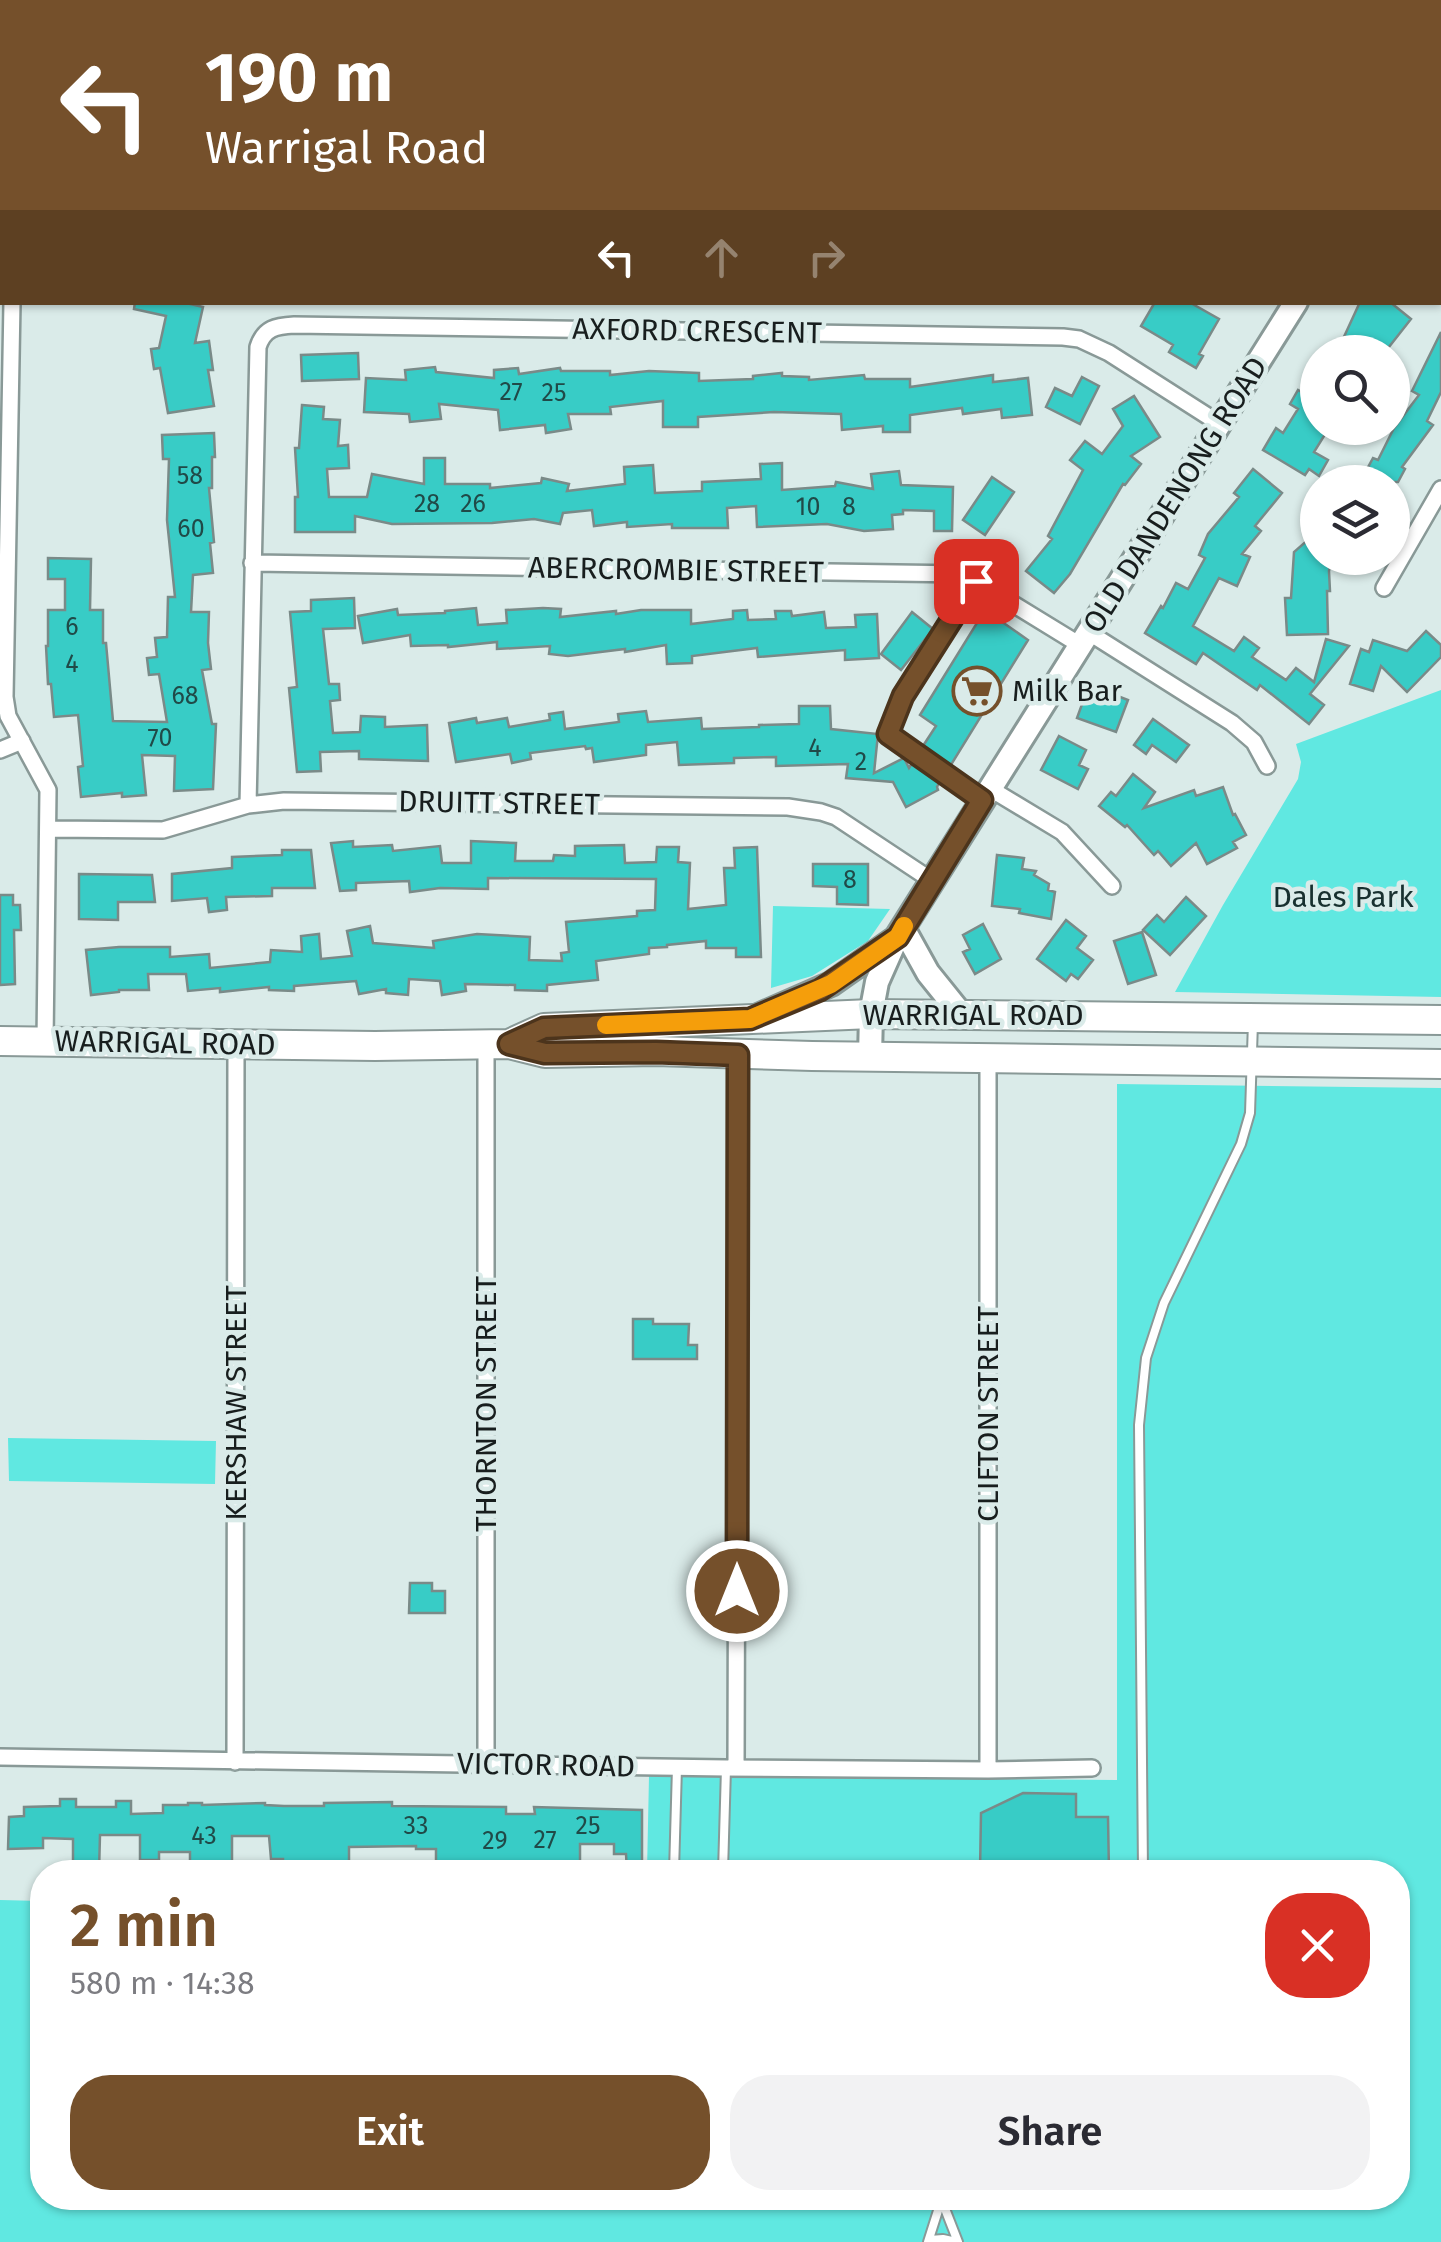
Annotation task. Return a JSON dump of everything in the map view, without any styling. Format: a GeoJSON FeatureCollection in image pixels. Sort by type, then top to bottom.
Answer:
{"type":"FeatureCollection","features":[{"type":"Feature","properties":{"kind":"highway","name":"WARRIGAL ROAD"},"geometry":{"type":"LineString","coordinates":[[498,1044],[544,1028],[870,1014],[1441,1020]]}},
{"type":"Feature","properties":{"kind":"highway","name":"WARRIGAL ROAD"},"geometry":{"type":"LineString","coordinates":[[0,1041],[498,1044],[545,1053],[1441,1064]]}},
{"type":"Feature","properties":{"kind":"main road","name":"OLD DANDENONG ROAD"},"geometry":{"type":"LineString","coordinates":[[870,1057],[870,1014],[877,982],[900,933],[1294,305]]}},
{"type":"Feature","properties":{"kind":"main road"},"geometry":{"type":"LineString","coordinates":[[750,1019],[831,984],[900,933],[961,1014]]}},
{"type":"Feature","properties":{"kind":"street"},"geometry":{"type":"LineString","coordinates":[[12,305],[5,697],[8,716],[48,790],[45,1042]]}},
{"type":"Feature","properties":{"kind":"street","name":"AXFORD CRESCENT"},"geometry":{"type":"LineString","coordinates":[[248,805],[258,347],[268,331],[283,326],[1063,337],[1109,353],[1220,424]]}},
{"type":"Feature","properties":{"kind":"street"},"geometry":{"type":"LineString","coordinates":[[1384,588],[1441,490]]}},
{"type":"Feature","properties":{"kind":"street","name":"ABERCROMBIE STREET"},"geometry":{"type":"LineString","coordinates":[[252,563],[964,574],[1232,723],[1254,742],[1267,766]]}},
{"type":"Feature","properties":{"kind":"street"},"geometry":{"type":"LineString","coordinates":[[0,750],[22,742]]}},
{"type":"Feature","properties":{"kind":"street"},"geometry":{"type":"LineString","coordinates":[[986,794],[1062,832],[1112,886]]}},
{"type":"Feature","properties":{"kind":"street","name":"DRUITT STREET"},"geometry":{"type":"LineString","coordinates":[[49,828],[163,830],[248,805],[284,801],[804,808],[836,817],[932,880]]}},
{"type":"Feature","properties":{"kind":"street","name":"KERSHAW STREET"},"geometry":{"type":"LineString","coordinates":[[235,1762],[236,1044]]}},
{"type":"Feature","properties":{"kind":"street","name":"THORNTON STREET"},"geometry":{"type":"LineString","coordinates":[[486,1763],[498,1044]]}},
{"type":"Feature","properties":{"kind":"street"},"geometry":{"type":"LineString","coordinates":[[731,1768],[738,1055]]}},
{"type":"Feature","properties":{"kind":"street","name":"CLIFTON STREET"},"geometry":{"type":"LineString","coordinates":[[988,1058],[988,1770]]}},
{"type":"Feature","properties":{"kind":"street","name":"VICTOR ROAD"},"geometry":{"type":"LineString","coordinates":[[0,1757],[731,1768],[1092,1768]]}},
{"type":"Feature","properties":{"kind":"lane"},"geometry":{"type":"LineString","coordinates":[[976,581],[903,696],[888,734],[986,794]]}},
{"type":"Feature","properties":{"kind":"lane"},"geometry":{"type":"LineString","coordinates":[[1143,1860],[1140,1424],[1146,1358],[1164,1303],[1241,1144],[1250,1114],[1252,1018]]}},
{"type":"Feature","properties":{"kind":"lane"},"geometry":{"type":"LineString","coordinates":[[674,1860],[677,1767]]}},
{"type":"Feature","properties":{"kind":"lane"},"geometry":{"type":"LineString","coordinates":[[724,1860],[731,1768]]}},
{"type":"Feature","properties":{"kind":"lane"},"geometry":{"type":"LineString","coordinates":[[939,2210],[929,2241],[957,2242]]}},
{"type":"Feature","properties":{"kind":"lane"},"geometry":{"type":"LineString","coordinates":[[946,2210],[957,2242]]}},
{"type":"Feature","properties":{"kind":"green space","name":"Dales Park"},"geometry":{"type":"Polygon","coordinates":[[[1441,690],[1441,997],[1175,992],[1298,779],[1301,762],[1296,744],[1441,690]]]}},
{"type":"Feature","properties":{"kind":"green space"},"geometry":{"type":"Polygon","coordinates":[[[773,906],[890,909],[868,941],[812,976],[771,988],[773,906]]]}},
{"type":"Feature","properties":{"kind":"green space"},"geometry":{"type":"Polygon","coordinates":[[[1117,1084],[1441,1088],[1441,2242],[0,2242],[0,1900],[30,1901],[30,2210],[1410,2210],[1410,1860],[647,1860],[649,1776],[1117,1780],[1117,1084]]]}},
{"type":"Feature","properties":{"kind":"green space"},"geometry":{"type":"Polygon","coordinates":[[[8,1438],[216,1441],[215,1484],[9,1481],[8,1438]]]}},
{"type":"Feature","properties":{"kind":"building"},"geometry":{"type":"Polygon","coordinates":[[[135,305],[203,307],[195,343],[209,341],[213,370],[208,370],[214,406],[168,413],[160,368],[154,369],[151,349],[159,348],[166,316],[134,309],[135,305]]]}},
{"type":"Feature","properties":{"kind":"building"},"geometry":{"type":"Polygon","coordinates":[[[1153,305],[1194,305],[1219,319],[1199,354],[1203,356],[1196,368],[1169,352],[1173,345],[1141,326],[1153,305]]]}},
{"type":"Feature","properties":{"kind":"building"},"geometry":{"type":"Polygon","coordinates":[[[1359,305],[1394,305],[1411,319],[1398,335],[1345,335],[1359,305]]]}},
{"type":"Feature","properties":{"kind":"building"},"geometry":{"type":"Polygon","coordinates":[[[1441,332],[1441,392],[1427,421],[1433,425],[1403,465],[1369,465],[1373,458],[1378,460],[1386,445],[1410,445],[1410,407],[1419,395],[1412,391],[1441,332]]]}},
{"type":"Feature","properties":{"kind":"building"},"geometry":{"type":"Polygon","coordinates":[[[358,353],[359,379],[302,381],[301,355],[358,353]]]}},
{"type":"Feature","properties":{"kind":"building"},"geometry":{"type":"Polygon","coordinates":[[[435,367],[436,372],[494,378],[494,370],[518,368],[519,374],[560,368],[610,371],[610,375],[649,371],[699,373],[699,381],[753,379],[782,373],[809,380],[864,375],[865,379],[910,379],[910,387],[993,375],[993,382],[1028,378],[1032,415],[1002,418],[1001,409],[963,414],[962,408],[910,415],[910,432],[883,432],[883,426],[842,430],[841,414],[774,412],[698,417],[698,427],[663,427],[663,401],[610,407],[611,414],[568,414],[571,429],[546,433],[545,425],[500,430],[498,410],[439,404],[441,419],[410,422],[409,414],[364,412],[366,378],[406,380],[405,370],[435,367]]]}},
{"type":"Feature","properties":{"kind":"building"},"geometry":{"type":"Polygon","coordinates":[[[1082,377],[1099,386],[1080,424],[1046,407],[1055,388],[1072,396],[1082,377]]]}},
{"type":"Feature","properties":{"kind":"building"},"geometry":{"type":"Polygon","coordinates":[[[1298,390],[1300,445],[1318,445],[1314,452],[1328,460],[1325,465],[1300,465],[1300,472],[1263,450],[1276,428],[1283,433],[1298,409],[1290,404],[1298,390]]]}},
{"type":"Feature","properties":{"kind":"building"},"geometry":{"type":"Polygon","coordinates":[[[1134,396],[1160,437],[1131,456],[1141,464],[1123,484],[1070,574],[1054,593],[1026,571],[1052,539],[1048,536],[1083,470],[1070,460],[1085,441],[1102,454],[1123,426],[1113,409],[1134,396]]]}},
{"type":"Feature","properties":{"kind":"building"},"geometry":{"type":"Polygon","coordinates":[[[302,405],[324,407],[323,419],[340,420],[338,446],[348,445],[349,468],[327,469],[329,497],[367,497],[372,474],[424,484],[424,458],[445,458],[445,484],[490,484],[490,488],[541,483],[542,478],[569,484],[567,491],[625,484],[624,467],[653,465],[655,493],[702,491],[702,482],[761,479],[760,464],[782,463],[782,490],[835,486],[836,482],[873,489],[871,474],[899,471],[901,485],[953,487],[952,531],[934,531],[934,511],[903,510],[903,514],[892,515],[893,529],[864,531],[827,524],[757,527],[756,506],[727,508],[728,528],[672,528],[672,524],[627,527],[627,522],[594,526],[592,510],[563,513],[560,524],[534,519],[392,524],[355,516],[355,532],[295,532],[295,448],[299,448],[302,405]]]}},
{"type":"Feature","properties":{"kind":"building"},"geometry":{"type":"Polygon","coordinates":[[[214,433],[215,457],[209,488],[213,573],[193,575],[191,612],[209,612],[211,669],[202,670],[212,724],[216,724],[213,789],[174,791],[175,756],[142,755],[146,795],[81,797],[78,767],[83,766],[78,715],[54,717],[48,684],[48,610],[65,610],[65,579],[48,579],[48,558],[91,559],[90,610],[103,610],[113,721],[167,722],[159,674],[149,675],[147,658],[157,657],[155,638],[167,637],[168,597],[175,597],[167,520],[169,459],[163,459],[162,435],[214,433]]]}},
{"type":"Feature","properties":{"kind":"building"},"geometry":{"type":"Polygon","coordinates":[[[1253,469],[1282,493],[1255,526],[1261,531],[1242,554],[1250,557],[1237,586],[1219,578],[1193,626],[1234,651],[1244,637],[1259,648],[1252,657],[1286,680],[1296,668],[1314,682],[1326,639],[1349,646],[1310,694],[1324,705],[1309,724],[1260,685],[1257,690],[1203,653],[1196,664],[1145,633],[1176,583],[1188,589],[1205,558],[1199,555],[1208,534],[1239,497],[1234,493],[1253,469]]]}},
{"type":"Feature","properties":{"kind":"building"},"geometry":{"type":"Polygon","coordinates":[[[992,477],[1014,492],[985,535],[963,520],[992,477]]]}},
{"type":"Feature","properties":{"kind":"building"},"geometry":{"type":"Polygon","coordinates":[[[1300,547],[1300,575],[1329,575],[1328,634],[1287,635],[1285,598],[1291,598],[1294,552],[1300,547]]]}},
{"type":"Feature","properties":{"kind":"building"},"geometry":{"type":"Polygon","coordinates":[[[354,598],[355,628],[323,629],[329,684],[339,684],[340,700],[330,701],[333,733],[360,732],[361,716],[385,717],[385,727],[427,725],[428,761],[359,759],[359,751],[320,752],[321,771],[297,772],[289,688],[297,687],[290,612],[311,611],[311,600],[354,598]]]}},
{"type":"Feature","properties":{"kind":"building"},"geometry":{"type":"Polygon","coordinates":[[[476,608],[478,625],[507,623],[506,610],[543,608],[561,609],[560,617],[616,611],[691,610],[691,624],[733,619],[733,611],[747,610],[748,620],[776,619],[775,611],[791,611],[792,616],[824,612],[826,628],[856,627],[855,615],[877,614],[879,658],[845,660],[845,650],[758,657],[757,648],[692,656],[692,663],[667,664],[666,645],[568,656],[549,654],[550,646],[497,649],[497,642],[411,646],[410,635],[363,643],[358,616],[397,609],[398,615],[476,608]]]}},
{"type":"Feature","properties":{"kind":"building"},"geometry":{"type":"Polygon","coordinates":[[[985,610],[1028,640],[949,768],[921,749],[936,726],[920,715],[985,610]]]}},
{"type":"Feature","properties":{"kind":"building"},"geometry":{"type":"Polygon","coordinates":[[[912,612],[933,629],[901,670],[881,654],[912,612]]]}},
{"type":"Feature","properties":{"kind":"building"},"geometry":{"type":"Polygon","coordinates":[[[1426,631],[1441,645],[1441,657],[1407,692],[1381,666],[1373,691],[1350,684],[1361,649],[1369,652],[1373,640],[1407,651],[1426,631]]]}},
{"type":"Feature","properties":{"kind":"building"},"geometry":{"type":"Polygon","coordinates":[[[1089,685],[1128,700],[1116,732],[1077,718],[1089,685]]]}},
{"type":"Feature","properties":{"kind":"building"},"geometry":{"type":"Polygon","coordinates":[[[799,706],[830,706],[831,729],[878,734],[874,773],[904,758],[909,768],[913,762],[941,780],[938,790],[906,807],[893,782],[846,778],[848,764],[776,766],[776,757],[679,765],[677,742],[646,745],[646,755],[594,762],[592,748],[585,746],[530,753],[531,759],[512,763],[510,754],[456,762],[449,723],[507,718],[509,727],[550,720],[549,714],[563,712],[565,729],[619,722],[618,714],[646,711],[648,722],[701,718],[702,729],[759,727],[799,724],[799,706]]]}},
{"type":"Feature","properties":{"kind":"building"},"geometry":{"type":"Polygon","coordinates":[[[1153,719],[1189,745],[1176,762],[1152,745],[1146,754],[1134,745],[1153,719]]]}},
{"type":"Feature","properties":{"kind":"building"},"geometry":{"type":"Polygon","coordinates":[[[1059,736],[1086,750],[1079,765],[1088,769],[1078,789],[1041,770],[1059,736]]]}},
{"type":"Feature","properties":{"kind":"building"},"geometry":{"type":"Polygon","coordinates":[[[1133,774],[1155,792],[1144,808],[1194,790],[1196,796],[1223,787],[1233,815],[1246,835],[1233,842],[1237,848],[1207,864],[1196,843],[1171,866],[1158,851],[1154,855],[1127,825],[1099,806],[1111,792],[1116,796],[1133,774]]]}},
{"type":"Feature","properties":{"kind":"building"},"geometry":{"type":"Polygon","coordinates":[[[353,841],[353,847],[392,845],[393,851],[440,846],[442,863],[471,863],[471,841],[516,843],[515,861],[553,861],[554,855],[575,856],[575,846],[624,845],[625,863],[656,862],[657,847],[679,847],[678,862],[690,863],[688,909],[726,905],[724,868],[735,868],[734,848],[757,847],[761,957],[736,957],[736,948],[706,948],[706,941],[667,945],[649,948],[649,954],[596,961],[598,980],[547,985],[547,991],[515,990],[515,985],[465,984],[466,991],[442,995],[440,981],[409,979],[408,995],[386,993],[386,989],[359,994],[356,981],[294,986],[294,991],[269,987],[188,991],[186,974],[148,974],[149,990],[91,995],[86,950],[170,947],[170,957],[209,954],[210,968],[270,962],[271,950],[302,952],[301,936],[319,934],[321,959],[352,956],[347,931],[370,926],[373,943],[434,948],[433,941],[477,934],[530,937],[529,960],[562,961],[561,953],[569,952],[566,922],[637,916],[637,911],[655,910],[656,879],[488,878],[488,889],[410,892],[409,881],[356,883],[356,890],[340,891],[331,843],[353,841]]]}},
{"type":"Feature","properties":{"kind":"building"},"geometry":{"type":"Polygon","coordinates":[[[282,850],[311,850],[315,888],[272,888],[272,896],[226,897],[227,910],[209,912],[207,898],[172,901],[172,874],[232,868],[232,857],[282,855],[282,850]]]}},
{"type":"Feature","properties":{"kind":"building"},"geometry":{"type":"Polygon","coordinates":[[[997,855],[1024,858],[1022,869],[1036,871],[1034,875],[1049,884],[1048,890],[1055,892],[1051,919],[1019,913],[1020,909],[992,906],[997,855]]]}},
{"type":"Feature","properties":{"kind":"building"},"geometry":{"type":"Polygon","coordinates":[[[813,864],[868,864],[868,905],[837,904],[837,887],[813,886],[813,864]]]}},
{"type":"Feature","properties":{"kind":"building"},"geometry":{"type":"Polygon","coordinates":[[[79,874],[152,875],[155,902],[118,902],[118,920],[79,919],[79,874]]]}},
{"type":"Feature","properties":{"kind":"building"},"geometry":{"type":"Polygon","coordinates":[[[0,895],[13,895],[13,905],[20,905],[21,930],[14,930],[15,984],[0,985],[0,895]]]}},
{"type":"Feature","properties":{"kind":"building"},"geometry":{"type":"Polygon","coordinates":[[[1186,897],[1206,916],[1170,955],[1143,930],[1157,915],[1164,922],[1186,897]]]}},
{"type":"Feature","properties":{"kind":"building"},"geometry":{"type":"Polygon","coordinates":[[[1066,920],[1086,936],[1077,948],[1093,960],[1078,979],[1071,974],[1066,981],[1037,959],[1066,920]]]}},
{"type":"Feature","properties":{"kind":"building"},"geometry":{"type":"Polygon","coordinates":[[[983,924],[1001,959],[975,974],[963,952],[970,949],[963,935],[983,924]]]}},
{"type":"Feature","properties":{"kind":"building"},"geometry":{"type":"Polygon","coordinates":[[[1142,932],[1156,975],[1128,984],[1114,941],[1142,932]]]}},
{"type":"Feature","properties":{"kind":"building"},"geometry":{"type":"Polygon","coordinates":[[[633,1319],[653,1319],[653,1324],[689,1324],[688,1345],[697,1345],[697,1359],[633,1359],[633,1319]]]}},
{"type":"Feature","properties":{"kind":"building"},"geometry":{"type":"Polygon","coordinates":[[[410,1583],[432,1583],[432,1591],[445,1591],[445,1613],[409,1613],[410,1583]]]}},
{"type":"Feature","properties":{"kind":"building"},"geometry":{"type":"Polygon","coordinates":[[[1023,1793],[1076,1794],[1076,1817],[1108,1817],[1109,1860],[980,1860],[981,1813],[1023,1793]]]}},
{"type":"Feature","properties":{"kind":"building"},"geometry":{"type":"Polygon","coordinates":[[[60,1799],[76,1799],[76,1807],[116,1807],[116,1801],[131,1801],[131,1814],[163,1813],[163,1805],[188,1803],[324,1806],[392,1802],[392,1806],[506,1807],[506,1814],[535,1814],[534,1807],[642,1810],[642,1860],[626,1860],[626,1854],[614,1854],[614,1844],[580,1844],[580,1860],[436,1860],[436,1849],[416,1846],[349,1847],[349,1860],[283,1860],[271,1859],[269,1836],[232,1836],[232,1860],[190,1860],[190,1852],[159,1852],[159,1860],[140,1860],[140,1835],[100,1835],[99,1860],[73,1860],[73,1839],[43,1838],[43,1848],[8,1849],[9,1817],[24,1816],[24,1807],[60,1806],[60,1799]]]}},
{"type":"Feature","properties":{"kind":"slow traffic"},"geometry":{"type":"LineString","coordinates":[[606,1025],[750,1019],[831,984],[898,937],[904,926]]}},
{"type":"Feature","properties":{"kind":"place","name":"Milk Bar"},"geometry":{"type":"Point","coordinates":[977,691]}},
{"type":"Feature","properties":{"kind":"route"},"geometry":{"type":"LineString","coordinates":[[737,1591],[738,1055],[545,1053],[509,1044],[544,1028],[750,1019],[831,984],[898,937],[982,800],[888,734],[903,696],[976,581]]}}]}
